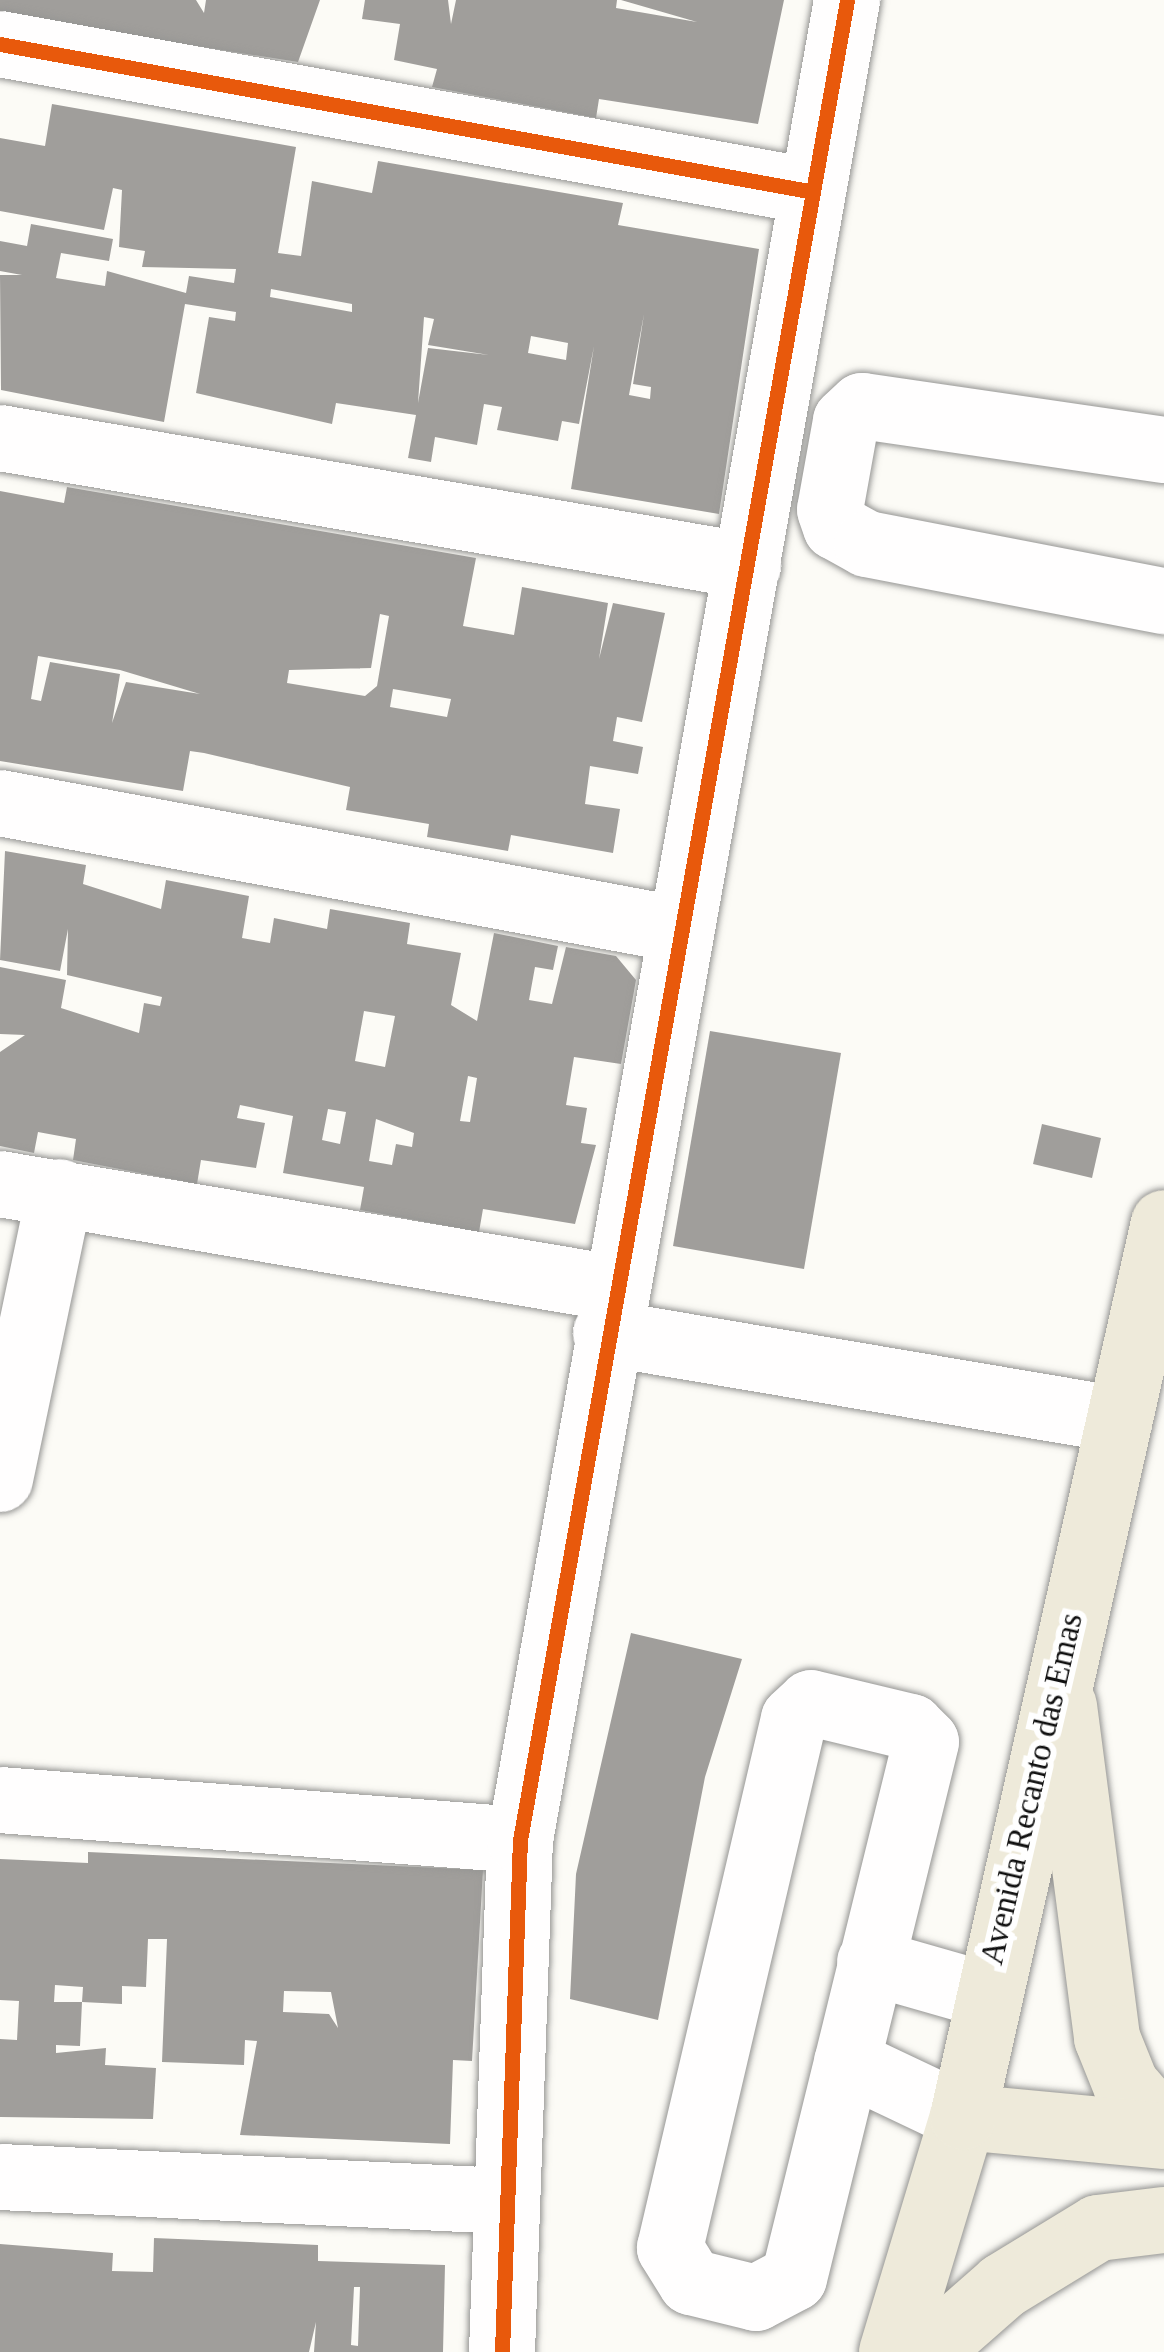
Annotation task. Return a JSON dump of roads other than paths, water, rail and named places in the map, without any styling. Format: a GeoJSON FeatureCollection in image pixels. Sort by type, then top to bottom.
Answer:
{"type":"FeatureCollection","features":[{"type":"Feature","properties":{"kind":"main road","name":"Avenida Recanto das Emas"},"geometry":{"type":"LineString","coordinates":[[892,2352],[963,2117],[985,1994],[1164,1223]]}},
{"type":"Feature","properties":{"kind":"main road"},"geometry":{"type":"LineString","coordinates":[[1065,1643],[1064,1716],[1107,2038],[1126,2085],[1164,2132]]}},
{"type":"Feature","properties":{"kind":"main road"},"geometry":{"type":"LineString","coordinates":[[963,2117],[1164,2132]]}},
{"type":"Feature","properties":{"kind":"main road"},"geometry":{"type":"LineString","coordinates":[[928,2352],[1003,2286],[1098,2228],[1164,2220]]}},
{"type":"Feature","properties":{"kind":"street"},"geometry":{"type":"LineString","coordinates":[[502,2352],[520,1840],[676,929],[748,566],[809,191],[847,0]]}},
{"type":"Feature","properties":{"kind":"street"},"geometry":{"type":"LineString","coordinates":[[0,44],[809,191]]}},
{"type":"Feature","properties":{"kind":"street"},"geometry":{"type":"LineString","coordinates":[[1164,450],[862,406],[846,421],[830,509],[836,527],[867,544],[1164,601]]}},
{"type":"Feature","properties":{"kind":"street"},"geometry":{"type":"LineString","coordinates":[[0,438],[748,566]]}},
{"type":"Feature","properties":{"kind":"street"},"geometry":{"type":"LineString","coordinates":[[0,803],[676,929]]}},
{"type":"Feature","properties":{"kind":"street"},"geometry":{"type":"LineString","coordinates":[[0,1479],[30,1188],[1120,1420]]}},
{"type":"Feature","properties":{"kind":"street"},"geometry":{"type":"LineString","coordinates":[[811,1703],[911,1727],[926,1742],[869,1962],[785,2292],[756,2298],[676,2272],[670,2248],[794,1719],[811,1703]]}},
{"type":"Feature","properties":{"kind":"street"},"geometry":{"type":"LineString","coordinates":[[0,1800],[520,1840]]}},
{"type":"Feature","properties":{"kind":"street"},"geometry":{"type":"LineString","coordinates":[[869,1962],[985,1994]]}},
{"type":"Feature","properties":{"kind":"street"},"geometry":{"type":"LineString","coordinates":[[847,2062],[963,2117]]}},
{"type":"Feature","properties":{"kind":"street"},"geometry":{"type":"LineString","coordinates":[[0,2177],[505,2201]]}}]}
